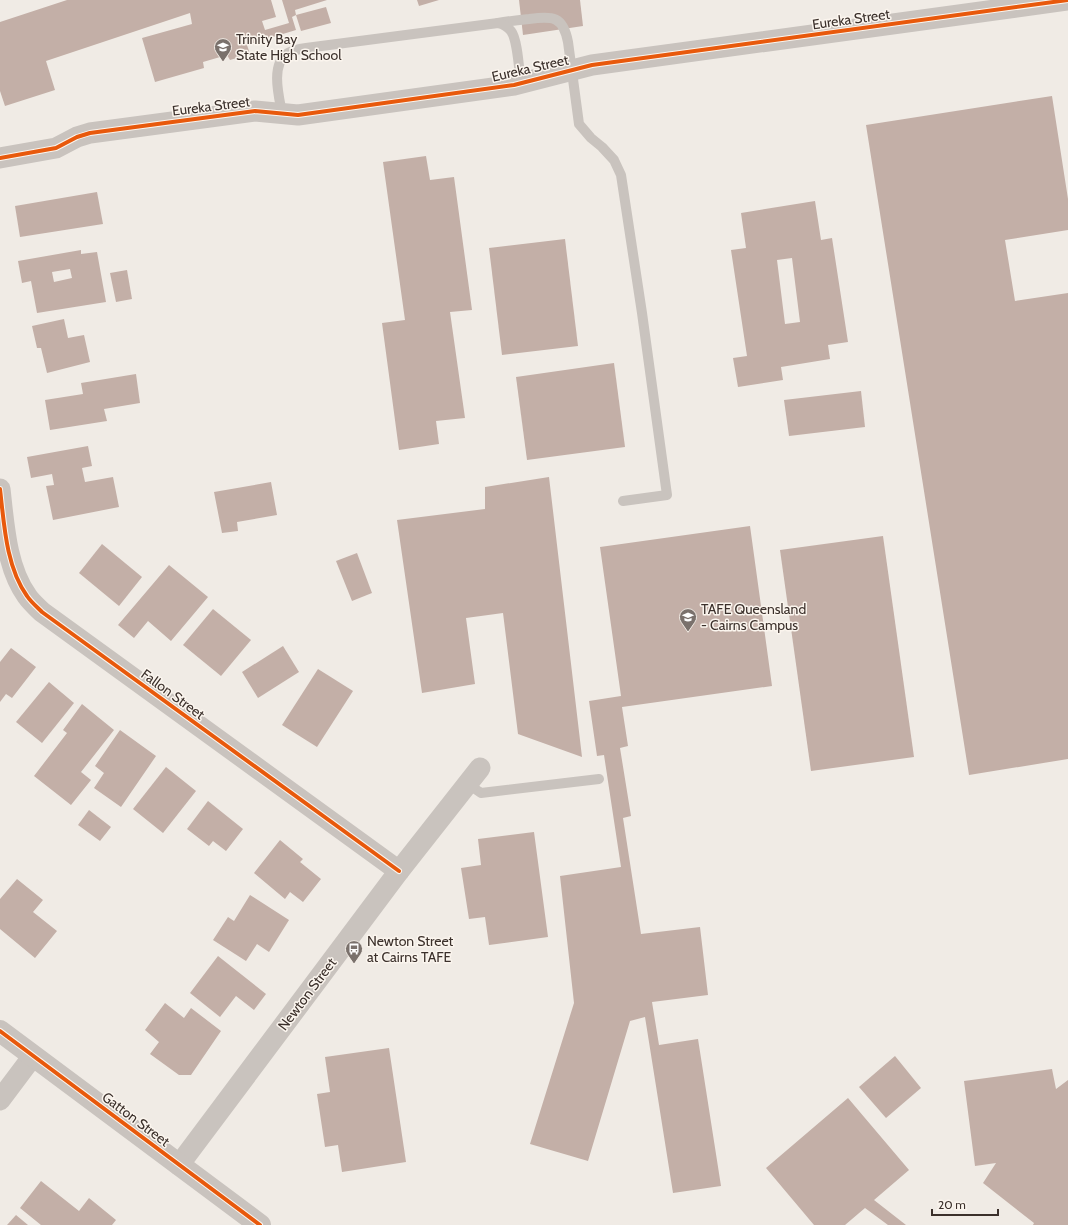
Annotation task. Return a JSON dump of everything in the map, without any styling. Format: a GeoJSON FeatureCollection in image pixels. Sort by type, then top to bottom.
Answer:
{"type":"FeatureCollection","features":[{"type":"Feature","properties":{"kind":"street","name":"Eureka Street"},"geometry":{"type":"LineString","coordinates":[[0,158],[56,148],[77,137],[90,133],[255,111],[298,115],[520,84],[592,65],[1068,0]]}},
{"type":"Feature","properties":{"kind":"street","name":"Fallon Street"},"geometry":{"type":"LineString","coordinates":[[0,489],[9,550],[16,577],[27,596],[42,612],[399,871]]}},
{"type":"Feature","properties":{"kind":"street","name":"Newton Street"},"geometry":{"type":"LineString","coordinates":[[179,1165],[399,871],[480,768]]}},
{"type":"Feature","properties":{"kind":"street","name":"Gatton Street"},"geometry":{"type":"LineString","coordinates":[[0,1032],[260,1225]]}},
{"type":"Feature","properties":{"kind":"street"},"geometry":{"type":"LineString","coordinates":[[0,1100],[33,1056]]}},
{"type":"Feature","properties":{"kind":"lane"},"geometry":{"type":"LineString","coordinates":[[282,113],[277,83],[278,70],[283,56],[296,50],[546,16],[555,19],[562,25],[566,33],[579,124],[614,160],[622,179],[667,495],[623,501]]}},
{"type":"Feature","properties":{"kind":"lane"},"geometry":{"type":"LineString","coordinates":[[498,23],[504,24],[511,31],[515,39],[520,84]]}},
{"type":"Feature","properties":{"kind":"lane"},"geometry":{"type":"LineString","coordinates":[[468,784],[481,793],[599,779]]}},
{"type":"Feature","properties":{"kind":"building"},"geometry":{"type":"Polygon","coordinates":[[[67,0],[271,0],[276,17],[262,21],[265,30],[289,23],[282,0],[327,0],[295,10],[296,15],[292,17],[296,30],[247,45],[250,54],[230,60],[227,55],[203,62],[204,68],[155,82],[142,38],[192,24],[190,13],[46,61],[55,90],[5,106],[0,91],[0,22],[67,0]]]}},
{"type":"Feature","properties":{"kind":"building"},"geometry":{"type":"Polygon","coordinates":[[[417,0],[439,0],[419,6],[417,0]]]}},
{"type":"Feature","properties":{"kind":"building"},"geometry":{"type":"Polygon","coordinates":[[[519,0],[580,0],[583,26],[523,35],[519,0]]]}},
{"type":"Feature","properties":{"kind":"building"},"geometry":{"type":"Polygon","coordinates":[[[326,7],[331,23],[301,31],[296,15],[326,7]]]}},
{"type":"Feature","properties":{"kind":"building"},"geometry":{"type":"Polygon","coordinates":[[[1052,96],[1068,199],[1068,230],[1005,240],[1015,301],[1068,293],[1068,759],[969,775],[866,125],[1052,96]]]}},
{"type":"Feature","properties":{"kind":"building"},"geometry":{"type":"Polygon","coordinates":[[[426,156],[430,180],[454,177],[472,310],[450,312],[465,418],[436,421],[439,444],[399,450],[382,323],[405,320],[383,162],[426,156]]]}},
{"type":"Feature","properties":{"kind":"building"},"geometry":{"type":"Polygon","coordinates":[[[97,192],[103,224],[20,237],[15,206],[97,192]]]}},
{"type":"Feature","properties":{"kind":"building"},"geometry":{"type":"Polygon","coordinates":[[[815,201],[821,240],[832,238],[848,342],[828,345],[830,359],[781,367],[783,380],[738,387],[733,358],[747,356],[731,250],[746,248],[741,213],[815,201]],[[792,258],[777,260],[785,324],[800,322],[792,258]]]}},
{"type":"Feature","properties":{"kind":"building"},"geometry":{"type":"Polygon","coordinates":[[[565,239],[578,346],[502,355],[489,248],[565,239]]]}},
{"type":"Feature","properties":{"kind":"building"},"geometry":{"type":"Polygon","coordinates":[[[81,250],[81,254],[97,252],[106,302],[37,313],[31,281],[22,283],[18,261],[81,250]],[[70,269],[52,272],[54,282],[72,278],[70,269]]]}},
{"type":"Feature","properties":{"kind":"building"},"geometry":{"type":"Polygon","coordinates":[[[127,270],[132,299],[116,302],[110,273],[127,270]]]}},
{"type":"Feature","properties":{"kind":"building"},"geometry":{"type":"Polygon","coordinates":[[[64,319],[68,338],[84,335],[90,362],[47,373],[41,348],[37,348],[32,326],[64,319]]]}},
{"type":"Feature","properties":{"kind":"building"},"geometry":{"type":"Polygon","coordinates":[[[614,363],[625,447],[527,460],[516,377],[614,363]]]}},
{"type":"Feature","properties":{"kind":"building"},"geometry":{"type":"Polygon","coordinates":[[[136,374],[140,403],[104,409],[107,421],[50,430],[45,400],[83,394],[81,383],[136,374]]]}},
{"type":"Feature","properties":{"kind":"building"},"geometry":{"type":"Polygon","coordinates":[[[861,391],[865,427],[789,436],[784,400],[861,391]]]}},
{"type":"Feature","properties":{"kind":"building"},"geometry":{"type":"Polygon","coordinates":[[[88,446],[92,466],[82,468],[85,482],[113,477],[119,507],[53,520],[46,486],[54,485],[52,474],[31,478],[27,457],[88,446]]]}},
{"type":"Feature","properties":{"kind":"building"},"geometry":{"type":"Polygon","coordinates":[[[549,477],[582,757],[518,734],[503,613],[466,618],[475,684],[422,693],[397,520],[485,509],[485,487],[549,477]]]}},
{"type":"Feature","properties":{"kind":"building"},"geometry":{"type":"Polygon","coordinates":[[[271,482],[277,515],[237,522],[238,531],[222,533],[214,492],[271,482]]]}},
{"type":"Feature","properties":{"kind":"building"},"geometry":{"type":"Polygon","coordinates":[[[750,526],[772,686],[622,707],[628,746],[620,748],[631,816],[623,818],[641,934],[700,927],[708,995],[652,1002],[659,1045],[698,1039],[721,1186],[673,1193],[645,1017],[630,1021],[588,1161],[530,1144],[574,1003],[560,876],[621,867],[604,755],[597,756],[589,701],[621,696],[600,547],[750,526]]]}},
{"type":"Feature","properties":{"kind":"building"},"geometry":{"type":"Polygon","coordinates":[[[883,536],[914,757],[811,771],[780,550],[883,536]]]}},
{"type":"Feature","properties":{"kind":"building"},"geometry":{"type":"Polygon","coordinates":[[[102,544],[142,577],[119,606],[79,573],[102,544]]]}},
{"type":"Feature","properties":{"kind":"building"},"geometry":{"type":"Polygon","coordinates":[[[357,553],[372,593],[352,601],[336,561],[357,553]]]}},
{"type":"Feature","properties":{"kind":"building"},"geometry":{"type":"Polygon","coordinates":[[[169,565],[208,597],[171,641],[148,621],[134,638],[118,625],[169,565]]]}},
{"type":"Feature","properties":{"kind":"building"},"geometry":{"type":"Polygon","coordinates":[[[213,609],[251,640],[221,676],[183,645],[213,609]]]}},
{"type":"Feature","properties":{"kind":"building"},"geometry":{"type":"Polygon","coordinates":[[[283,646],[299,672],[258,698],[242,672],[283,646]]]}},
{"type":"Feature","properties":{"kind":"building"},"geometry":{"type":"Polygon","coordinates":[[[11,648],[36,667],[12,698],[6,694],[0,702],[0,662],[11,648]]]}},
{"type":"Feature","properties":{"kind":"building"},"geometry":{"type":"Polygon","coordinates":[[[318,669],[353,691],[317,747],[282,725],[318,669]]]}},
{"type":"Feature","properties":{"kind":"building"},"geometry":{"type":"Polygon","coordinates":[[[49,682],[74,703],[42,743],[16,722],[49,682]]]}},
{"type":"Feature","properties":{"kind":"building"},"geometry":{"type":"Polygon","coordinates":[[[82,704],[114,730],[81,772],[91,780],[71,805],[34,776],[67,733],[63,730],[82,704]]]}},
{"type":"Feature","properties":{"kind":"building"},"geometry":{"type":"Polygon","coordinates":[[[120,730],[156,756],[121,807],[94,788],[104,773],[95,766],[120,730]]]}},
{"type":"Feature","properties":{"kind":"building"},"geometry":{"type":"Polygon","coordinates":[[[166,767],[196,791],[163,833],[133,809],[166,767]]]}},
{"type":"Feature","properties":{"kind":"building"},"geometry":{"type":"Polygon","coordinates":[[[208,801],[243,829],[226,851],[213,841],[209,846],[187,829],[208,801]]]}},
{"type":"Feature","properties":{"kind":"building"},"geometry":{"type":"Polygon","coordinates":[[[89,810],[111,827],[100,841],[78,825],[89,810]]]}},
{"type":"Feature","properties":{"kind":"building"},"geometry":{"type":"Polygon","coordinates":[[[534,832],[548,937],[489,945],[485,917],[469,919],[461,868],[481,865],[478,839],[534,832]]]}},
{"type":"Feature","properties":{"kind":"building"},"geometry":{"type":"Polygon","coordinates":[[[280,840],[303,859],[300,862],[321,879],[303,902],[290,892],[285,899],[254,873],[280,840]]]}},
{"type":"Feature","properties":{"kind":"building"},"geometry":{"type":"Polygon","coordinates":[[[17,879],[43,900],[33,912],[57,931],[35,958],[0,929],[0,899],[17,879]]]}},
{"type":"Feature","properties":{"kind":"building"},"geometry":{"type":"Polygon","coordinates":[[[250,895],[289,920],[269,952],[257,944],[246,961],[213,940],[228,917],[234,921],[250,895]]]}},
{"type":"Feature","properties":{"kind":"building"},"geometry":{"type":"Polygon","coordinates":[[[218,956],[266,994],[254,1010],[236,996],[220,1017],[190,993],[218,956]]]}},
{"type":"Feature","properties":{"kind":"building"},"geometry":{"type":"Polygon","coordinates":[[[165,1003],[184,1018],[191,1008],[221,1031],[191,1075],[179,1075],[150,1054],[159,1042],[145,1030],[165,1003]]]}},
{"type":"Feature","properties":{"kind":"building"},"geometry":{"type":"Polygon","coordinates":[[[389,1048],[406,1162],[342,1172],[338,1145],[325,1147],[317,1094],[330,1092],[325,1057],[389,1048]]]}},
{"type":"Feature","properties":{"kind":"building"},"geometry":{"type":"Polygon","coordinates":[[[895,1056],[921,1088],[886,1118],[859,1087],[895,1056]]]}},
{"type":"Feature","properties":{"kind":"building"},"geometry":{"type":"Polygon","coordinates":[[[1052,1069],[1056,1089],[1068,1080],[1068,1225],[1033,1225],[1034,1223],[983,1183],[996,1163],[975,1166],[964,1081],[1052,1069]]]}},
{"type":"Feature","properties":{"kind":"building"},"geometry":{"type":"Polygon","coordinates":[[[848,1098],[909,1170],[874,1200],[906,1225],[888,1225],[865,1208],[845,1225],[814,1225],[766,1168],[848,1098]]]}},
{"type":"Feature","properties":{"kind":"building"},"geometry":{"type":"Polygon","coordinates":[[[41,1181],[79,1211],[89,1198],[116,1220],[112,1225],[41,1225],[20,1208],[41,1181]]]}},
{"type":"Feature","properties":{"kind":"building"},"geometry":{"type":"Polygon","coordinates":[[[16,1215],[28,1225],[7,1225],[16,1215]]]}},
{"type":"Feature","properties":{"kind":"cycle path"},"geometry":{"type":"LineString","coordinates":[[0,158],[56,148],[77,137],[90,133],[255,111],[298,115],[514,85],[592,65],[1068,0]]}},
{"type":"Feature","properties":{"kind":"cycle path"},"geometry":{"type":"LineString","coordinates":[[0,489],[7,544],[14,572],[27,596],[42,612],[399,871]]}},
{"type":"Feature","properties":{"kind":"cycle path"},"geometry":{"type":"LineString","coordinates":[[0,1031],[260,1225]]}},
{"type":"Feature","properties":{"kind":"place","name":"Trinity Bay State High School"},"geometry":{"type":"Point","coordinates":[223,62]}},
{"type":"Feature","properties":{"kind":"place","name":"TAFE Queensland - Cairns Campus"},"geometry":{"type":"Point","coordinates":[688,632]}},
{"type":"Feature","properties":{"kind":"place","name":"Newton Street at Cairns TAFE"},"geometry":{"type":"Point","coordinates":[354,964]}}]}
